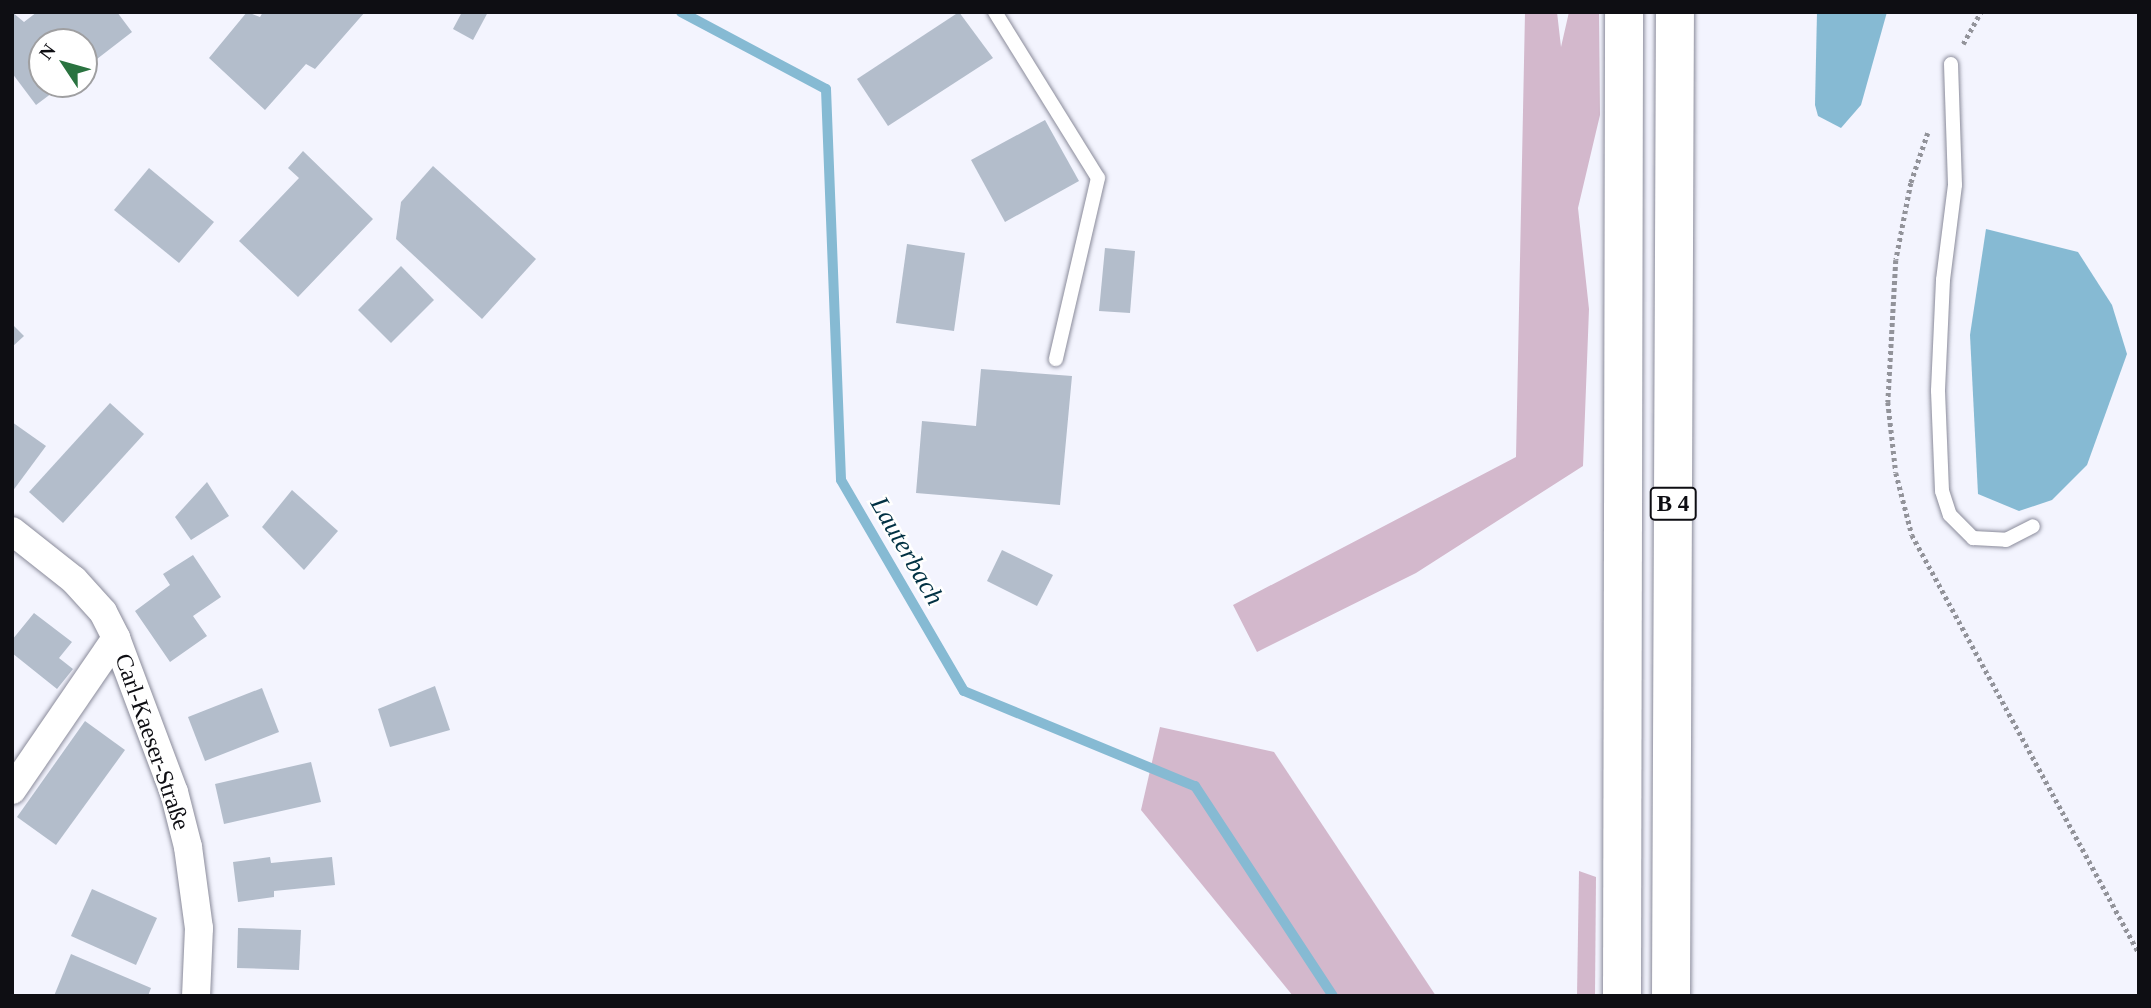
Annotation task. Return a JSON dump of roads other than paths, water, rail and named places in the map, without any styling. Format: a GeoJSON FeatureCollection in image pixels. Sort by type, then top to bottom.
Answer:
{"type":"FeatureCollection","features":[{"type":"Feature","properties":{"kind":"highway","name":"B 4"},"geometry":{"type":"LineString","coordinates":[[1622,996],[1625,12]]}},
{"type":"Feature","properties":{"kind":"highway","name":"B 4"},"geometry":{"type":"LineString","coordinates":[[1671,996],[1675,12]]}},
{"type":"Feature","properties":{"kind":"street","name":"Carl-Kaeser-Straße"},"geometry":{"type":"LineString","coordinates":[[12,531],[74,580],[103,612],[116,638],[174,792],[188,847],[199,928],[196,996]]}},
{"type":"Feature","properties":{"kind":"street"},"geometry":{"type":"LineString","coordinates":[[12,790],[116,638]]}},
{"type":"Feature","properties":{"kind":"lane"},"geometry":{"type":"LineString","coordinates":[[995,12],[1098,178],[1056,359]]}},
{"type":"Feature","properties":{"kind":"lane"},"geometry":{"type":"LineString","coordinates":[[1951,64],[1955,185],[1941,322],[1938,461],[1942,491],[1950,515],[1973,538],[2006,540],[2033,526]]}},
{"type":"Feature","properties":{"kind":"water"},"geometry":{"type":"Polygon","coordinates":[[[1817,12],[1887,12],[1861,105],[1841,128],[1818,116],[1815,105],[1817,12]]]}},
{"type":"Feature","properties":{"kind":"water"},"geometry":{"type":"Polygon","coordinates":[[[1986,229],[2078,252],[2112,305],[2127,354],[2087,465],[2052,500],[2019,511],[1978,494],[1970,335],[1986,229]]]}},
{"type":"Feature","properties":{"kind":"waterway","name":"Lauterbach"},"geometry":{"type":"LineString","coordinates":[[681,12],[826,89],[841,480],[964,691],[1195,786],[1333,996]]}}]}
